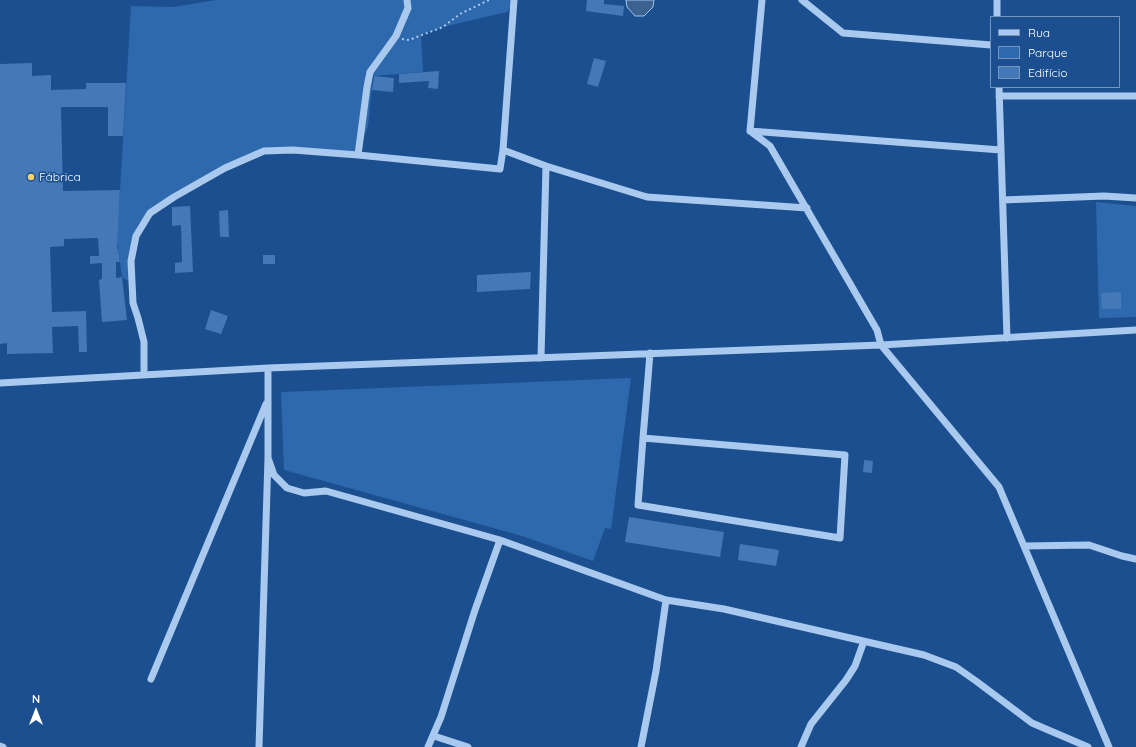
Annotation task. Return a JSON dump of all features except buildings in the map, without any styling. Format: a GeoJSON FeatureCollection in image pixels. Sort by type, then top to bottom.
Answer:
{"type":"FeatureCollection","features":[{"type":"Feature","properties":{"kind":"street"},"geometry":{"type":"LineString","coordinates":[[358,155],[370,72],[396,36],[408,8],[407,0]]}},
{"type":"Feature","properties":{"kind":"street"},"geometry":{"type":"LineString","coordinates":[[144,374],[144,342],[133,303],[131,261],[136,236],[150,213],[174,197],[219,172],[264,151],[293,150],[358,155],[500,170],[504,150],[514,0]]}},
{"type":"Feature","properties":{"kind":"street"},"geometry":{"type":"LineString","coordinates":[[750,131],[762,0]]}},
{"type":"Feature","properties":{"kind":"street"},"geometry":{"type":"LineString","coordinates":[[802,0],[843,33],[990,45]]}},
{"type":"Feature","properties":{"kind":"street"},"geometry":{"type":"LineString","coordinates":[[996,0],[997,16]]}},
{"type":"Feature","properties":{"kind":"street"},"geometry":{"type":"LineString","coordinates":[[999,88],[1007,338]]}},
{"type":"Feature","properties":{"kind":"street"},"geometry":{"type":"LineString","coordinates":[[999,96],[1136,96]]}},
{"type":"Feature","properties":{"kind":"street"},"geometry":{"type":"LineString","coordinates":[[750,131],[1001,150]]}},
{"type":"Feature","properties":{"kind":"street"},"geometry":{"type":"LineString","coordinates":[[750,131],[770,146],[877,330],[881,345],[999,487],[1105,746]]}},
{"type":"Feature","properties":{"kind":"street"},"geometry":{"type":"LineString","coordinates":[[504,150],[546,166],[647,197],[807,208]]}},
{"type":"Feature","properties":{"kind":"street"},"geometry":{"type":"LineString","coordinates":[[540,358],[546,166]]}},
{"type":"Feature","properties":{"kind":"street"},"geometry":{"type":"LineString","coordinates":[[1003,200],[1104,196],[1136,198]]}},
{"type":"Feature","properties":{"kind":"street"},"geometry":{"type":"LineString","coordinates":[[0,383],[268,368],[881,345],[1136,330]]}},
{"type":"Feature","properties":{"kind":"street"},"geometry":{"type":"LineString","coordinates":[[643,438],[845,455],[840,538],[638,505],[643,438],[650,353]]}},
{"type":"Feature","properties":{"kind":"street"},"geometry":{"type":"LineString","coordinates":[[259,747],[268,458],[268,368]]}},
{"type":"Feature","properties":{"kind":"street"},"geometry":{"type":"LineString","coordinates":[[151,679],[267,400]]}},
{"type":"Feature","properties":{"kind":"street"},"geometry":{"type":"LineString","coordinates":[[268,458],[274,475],[287,488],[304,493],[326,491],[500,540],[666,600],[724,609],[924,655],[956,668],[1032,723],[1088,747]]}},
{"type":"Feature","properties":{"kind":"street"},"geometry":{"type":"LineString","coordinates":[[428,747],[442,717],[475,610],[500,540]]}},
{"type":"Feature","properties":{"kind":"street"},"geometry":{"type":"LineString","coordinates":[[1024,546],[1089,545],[1136,559]]}},
{"type":"Feature","properties":{"kind":"street"},"geometry":{"type":"LineString","coordinates":[[641,747],[656,671],[666,600]]}},
{"type":"Feature","properties":{"kind":"street"},"geometry":{"type":"LineString","coordinates":[[801,747],[811,724],[846,680],[855,666],[864,641]]}},
{"type":"Feature","properties":{"kind":"street"},"geometry":{"type":"LineString","coordinates":[[434,736],[468,747]]}},
{"type":"Feature","properties":{"kind":"path"},"geometry":{"type":"LineString","coordinates":[[396,36],[402,40],[409,40],[443,27],[460,14],[489,0]]}},
{"type":"Feature","properties":{"kind":"green space"},"geometry":{"type":"Polygon","coordinates":[[[216,0],[514,0],[507,12],[443,27],[421,35],[423,72],[373,76],[368,126],[358,155],[264,151],[225,168],[150,213],[136,236],[131,283],[122,277],[117,241],[131,6],[173,7],[216,0]]]}},
{"type":"Feature","properties":{"kind":"green space"},"geometry":{"type":"Polygon","coordinates":[[[1096,202],[1136,206],[1136,317],[1099,318],[1096,202]]]}},
{"type":"Feature","properties":{"kind":"green space"},"geometry":{"type":"Polygon","coordinates":[[[631,378],[611,529],[605,528],[593,561],[522,536],[284,470],[281,392],[631,378]]]}},
{"type":"Feature","properties":{"kind":"shaded area"},"geometry":{"type":"Polygon","coordinates":[[[626,0],[654,0],[653,7],[644,16],[635,16],[627,7],[626,0]]]}},
{"type":"Feature","properties":{"kind":"place","name":"Fábrica"},"geometry":{"type":"Point","coordinates":[31,177]}}]}
